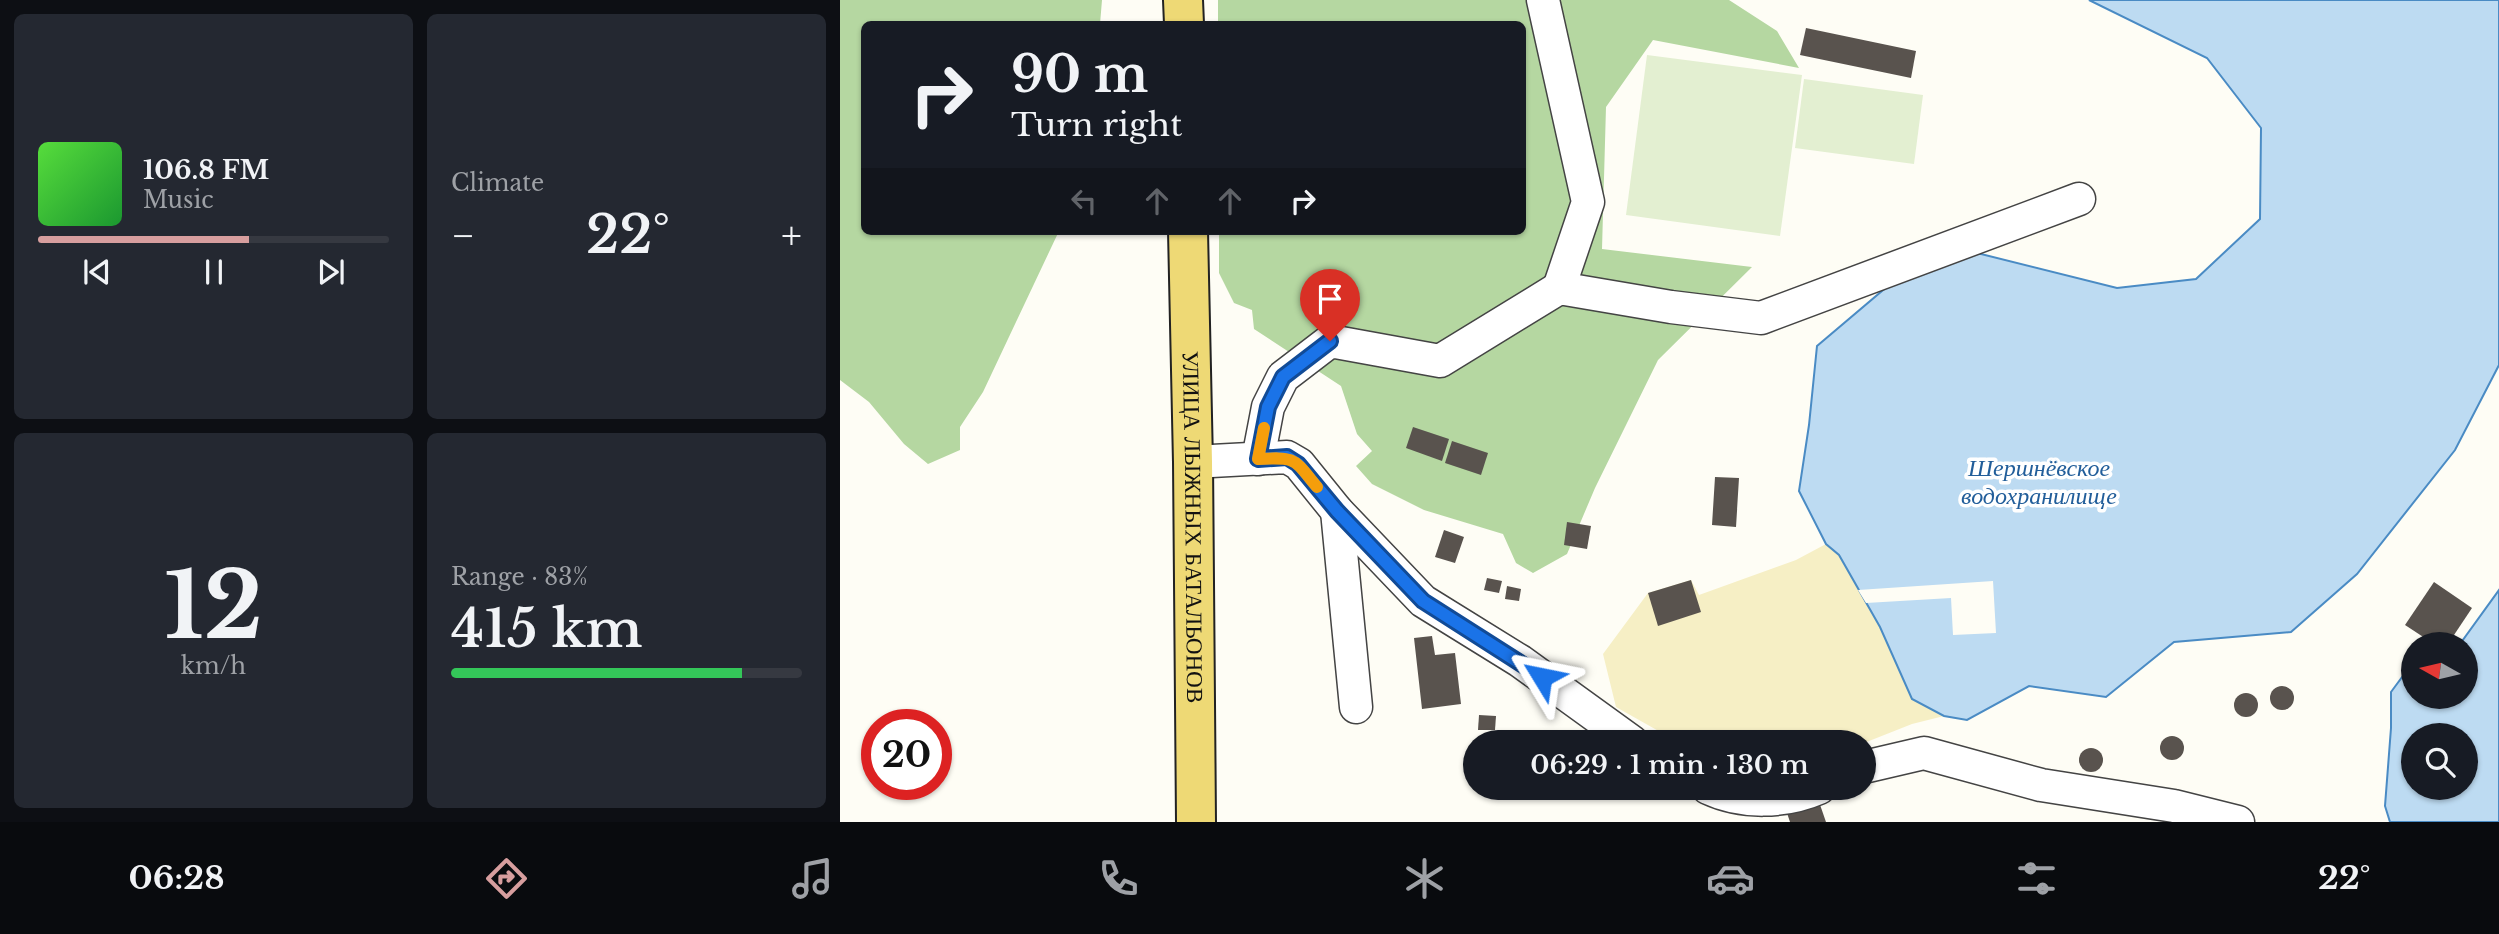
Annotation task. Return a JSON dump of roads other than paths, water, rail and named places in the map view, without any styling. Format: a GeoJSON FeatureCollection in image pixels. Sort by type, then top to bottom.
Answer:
{"type":"FeatureCollection","features":[{"type":"Feature","properties":{"kind":"main road"},"geometry":{"type":"LineString","coordinates":[[1183,0],[1184,21]]}},
{"type":"Feature","properties":{"kind":"main road","name":"УЛИЦА ЛЫЖНЫХ БАТАЛЬОНОВ"},"geometry":{"type":"LineString","coordinates":[[1188,235],[1196,822]]}},
{"type":"Feature","properties":{"kind":"lane"},"geometry":{"type":"LineString","coordinates":[[1258,459],[1268,407],[1283,377],[1330,341],[1440,361],[1559,288],[1588,202],[1543,0]]}},
{"type":"Feature","properties":{"kind":"lane"},"geometry":{"type":"LineString","coordinates":[[1559,288],[1671,307],[1761,318],[2079,199]]}},
{"type":"Feature","properties":{"kind":"lane"},"geometry":{"type":"LineString","coordinates":[[1193,462],[1287,457],[1298,464],[1337,511],[1423,601],[1520,661],[1615,730]]}},
{"type":"Feature","properties":{"kind":"lane"},"geometry":{"type":"LineString","coordinates":[[1337,511],[1356,707]]}},
{"type":"Feature","properties":{"kind":"lane"},"geometry":{"type":"LineString","coordinates":[[1876,764],[1924,753],[2041,785],[2174,806],[2238,822]]}},
{"type":"Feature","properties":{"kind":"lane"},"geometry":{"type":"LineString","coordinates":[[1725,800],[1746,822]]}},
{"type":"Feature","properties":{"kind":"water","name":"Шершнёвское водохранилище"},"geometry":{"type":"Polygon","coordinates":[[[2089,0],[2499,0],[2499,365],[2455,450],[2357,574],[2291,632],[2174,642],[2106,697],[2029,686],[1967,720],[1944,716],[1912,699],[1880,627],[1839,555],[1826,544],[1799,491],[1817,346],[1895,280],[1977,253],[2117,288],[2196,279],[2260,219],[2261,128],[2207,58],[2089,0]]]}},
{"type":"Feature","properties":{"kind":"water"},"geometry":{"type":"Polygon","coordinates":[[[2499,590],[2499,822],[2390,822],[2385,806],[2391,692],[2401,678],[2401,709],[2478,709],[2478,632],[2469,632],[2499,590]]]}}]}
